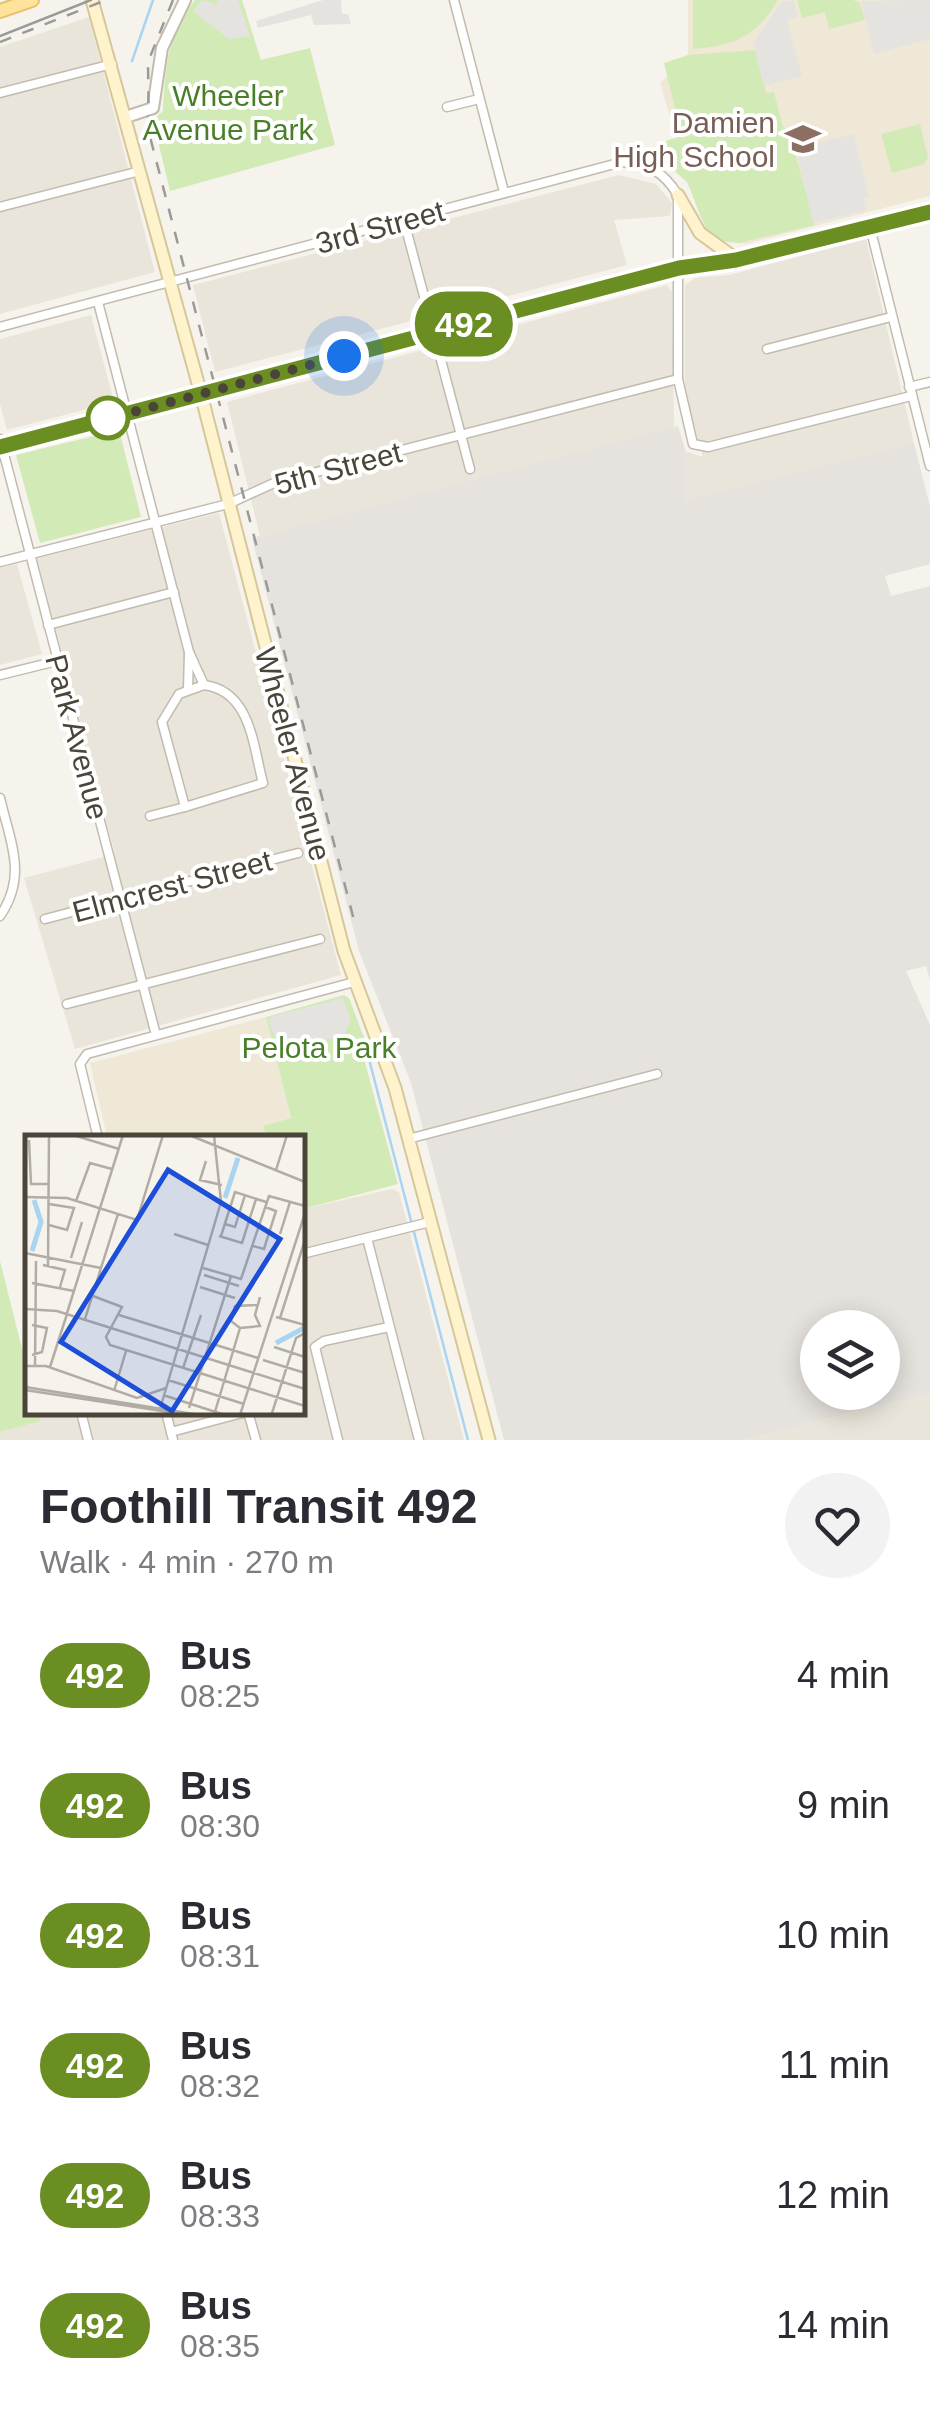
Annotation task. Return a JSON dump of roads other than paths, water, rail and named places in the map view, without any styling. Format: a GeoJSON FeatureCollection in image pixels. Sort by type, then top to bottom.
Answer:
{"type":"FeatureCollection","features":[{"type":"Feature","properties":{"kind":"main road"},"geometry":{"type":"LineString","coordinates":[[0,11],[32,0]]}},
{"type":"Feature","properties":{"kind":"main road","name":"Wheeler Avenue"},"geometry":{"type":"LineString","coordinates":[[92,0],[354,982],[382,1050],[489,1440]]}},
{"type":"Feature","properties":{"kind":"main road","name":"Wheeler Avenue"},"geometry":{"type":"LineString","coordinates":[[100,0],[112,64]]}},
{"type":"Feature","properties":{"kind":"main road"},"geometry":{"type":"LineString","coordinates":[[678,195],[700,233],[736,260]]}},
{"type":"Feature","properties":{"kind":"main road"},"geometry":{"type":"LineString","coordinates":[[1,444],[679,268],[736,260],[930,212]]}},
{"type":"Feature","properties":{"kind":"street"},"geometry":{"type":"LineString","coordinates":[[126,117],[153,108],[162,48],[184,0]]}},
{"type":"Feature","properties":{"kind":"street"},"geometry":{"type":"LineString","coordinates":[[454,0],[504,192]]}},
{"type":"Feature","properties":{"kind":"street"},"geometry":{"type":"LineString","coordinates":[[0,92],[112,64]]}},
{"type":"Feature","properties":{"kind":"street"},"geometry":{"type":"LineString","coordinates":[[447,107],[480,99]]}},
{"type":"Feature","properties":{"kind":"street","name":"3rd Street"},"geometry":{"type":"LineString","coordinates":[[0,327],[622,162],[648,164],[667,177],[678,195]]}},
{"type":"Feature","properties":{"kind":"street"},"geometry":{"type":"LineString","coordinates":[[0,207],[140,171]]}},
{"type":"Feature","properties":{"kind":"street"},"geometry":{"type":"LineString","coordinates":[[678,195],[678,380],[693,444],[708,448],[910,392],[930,382]]}},
{"type":"Feature","properties":{"kind":"street"},"geometry":{"type":"LineString","coordinates":[[404,221],[470,469]]}},
{"type":"Feature","properties":{"kind":"street"},"geometry":{"type":"LineString","coordinates":[[870,227],[930,466]]}},
{"type":"Feature","properties":{"kind":"street"},"geometry":{"type":"LineString","coordinates":[[98,302],[189,652],[204,685]]}},
{"type":"Feature","properties":{"kind":"street"},"geometry":{"type":"LineString","coordinates":[[766,348],[892,317]]}},
{"type":"Feature","properties":{"kind":"street","name":"5th Street"},"geometry":{"type":"LineString","coordinates":[[0,562],[228,504],[274,484],[678,380]]}},
{"type":"Feature","properties":{"kind":"street","name":"Park Avenue"},"geometry":{"type":"LineString","coordinates":[[1,444],[156,1035]]}},
{"type":"Feature","properties":{"kind":"street"},"geometry":{"type":"LineString","coordinates":[[48,625],[174,592]]}},
{"type":"Feature","properties":{"kind":"street"},"geometry":{"type":"LineString","coordinates":[[188,689],[189,652]]}},
{"type":"Feature","properties":{"kind":"street"},"geometry":{"type":"LineString","coordinates":[[0,675],[57,660]]}},
{"type":"Feature","properties":{"kind":"street"},"geometry":{"type":"LineString","coordinates":[[150,816],[184,806],[262,783],[241,706],[230,694],[204,685],[188,689],[172,700],[162,722],[184,806]]}},
{"type":"Feature","properties":{"kind":"street"},"geometry":{"type":"LineString","coordinates":[[0,798],[14,851],[16,886],[0,916]]}},
{"type":"Feature","properties":{"kind":"street"},"geometry":{"type":"LineString","coordinates":[[0,854],[14,851]]}},
{"type":"Feature","properties":{"kind":"street","name":"Elmcrest Street"},"geometry":{"type":"LineString","coordinates":[[45,918],[298,853]]}},
{"type":"Feature","properties":{"kind":"street"},"geometry":{"type":"LineString","coordinates":[[67,1004],[320,938]]}},
{"type":"Feature","properties":{"kind":"street"},"geometry":{"type":"LineString","coordinates":[[97,1135],[82,1058],[354,982]]}},
{"type":"Feature","properties":{"kind":"street"},"geometry":{"type":"LineString","coordinates":[[408,1139],[657,1074]]}},
{"type":"Feature","properties":{"kind":"street"},"geometry":{"type":"LineString","coordinates":[[305,1253],[430,1222]]}},
{"type":"Feature","properties":{"kind":"street"},"geometry":{"type":"LineString","coordinates":[[366,1238],[419,1440]]}},
{"type":"Feature","properties":{"kind":"street"},"geometry":{"type":"LineString","coordinates":[[338,1440],[315,1347],[389,1326]]}},
{"type":"Feature","properties":{"kind":"street"},"geometry":{"type":"LineString","coordinates":[[82,1415],[88,1440]]}},
{"type":"Feature","properties":{"kind":"street"},"geometry":{"type":"LineString","coordinates":[[172,1436],[238,1415]]}},
{"type":"Feature","properties":{"kind":"street"},"geometry":{"type":"LineString","coordinates":[[248,1415],[256,1440]]}},
{"type":"Feature","properties":{"kind":"waterway"},"geometry":{"type":"LineString","coordinates":[[132,61],[153,0]]}},
{"type":"Feature","properties":{"kind":"waterway"},"geometry":{"type":"LineString","coordinates":[[369,1059],[468,1440]]}},
{"type":"Feature","properties":{"kind":"tram line"},"geometry":{"type":"LineString","coordinates":[[0,36],[91,0]]}},
{"type":"Feature","properties":{"kind":"railway"},"geometry":{"type":"LineString","coordinates":[[0,42],[106,0]]}},
{"type":"Feature","properties":{"kind":"railway"},"geometry":{"type":"LineString","coordinates":[[173,0],[148,62],[149,133],[355,924]]}},
{"type":"Feature","properties":{"kind":"place","name":"Damien High School"},"geometry":{"type":"Point","coordinates":[803,139]}},
{"type":"Feature","properties":{"kind":"park label","name":"Wheeler Avenue Park"},"geometry":{"type":"Point","coordinates":[228,112]}},
{"type":"Feature","properties":{"kind":"park label","name":"Pelota Park"},"geometry":{"type":"Point","coordinates":[319,1047]}}]}
